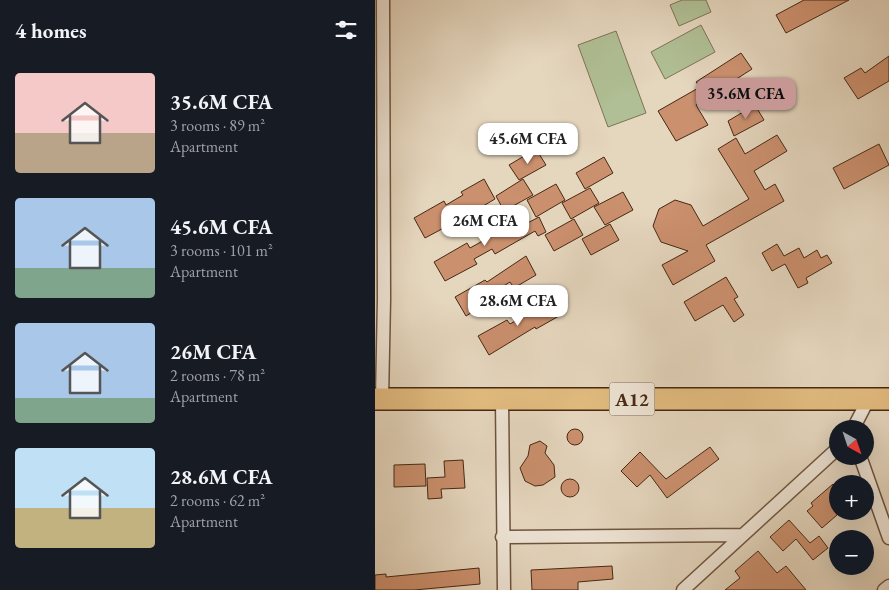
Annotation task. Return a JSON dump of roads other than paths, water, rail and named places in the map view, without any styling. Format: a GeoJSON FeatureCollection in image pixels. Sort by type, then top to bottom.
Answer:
{"type":"FeatureCollection","features":[{"type":"Feature","properties":{"kind":"main road","name":"A12"},"geometry":{"type":"LineString","coordinates":[[378,399],[879,398]]}},
{"type":"Feature","properties":{"kind":"street"},"geometry":{"type":"LineString","coordinates":[[378,399],[379,150],[383,0]]}},
{"type":"Feature","properties":{"kind":"street"},"geometry":{"type":"LineString","coordinates":[[861,420],[879,398]]}},
{"type":"Feature","properties":{"kind":"street"},"geometry":{"type":"LineString","coordinates":[[502,399],[504,590]]}},
{"type":"Feature","properties":{"kind":"street"},"geometry":{"type":"LineString","coordinates":[[683,590],[829,456]]}},
{"type":"Feature","properties":{"kind":"street"},"geometry":{"type":"LineString","coordinates":[[863,465],[889,538]]}},
{"type":"Feature","properties":{"kind":"street"},"geometry":{"type":"LineString","coordinates":[[503,537],[742,535]]}},
{"type":"Feature","properties":{"kind":"street"},"geometry":{"type":"LineString","coordinates":[[885,590],[889,586]]}}]}
